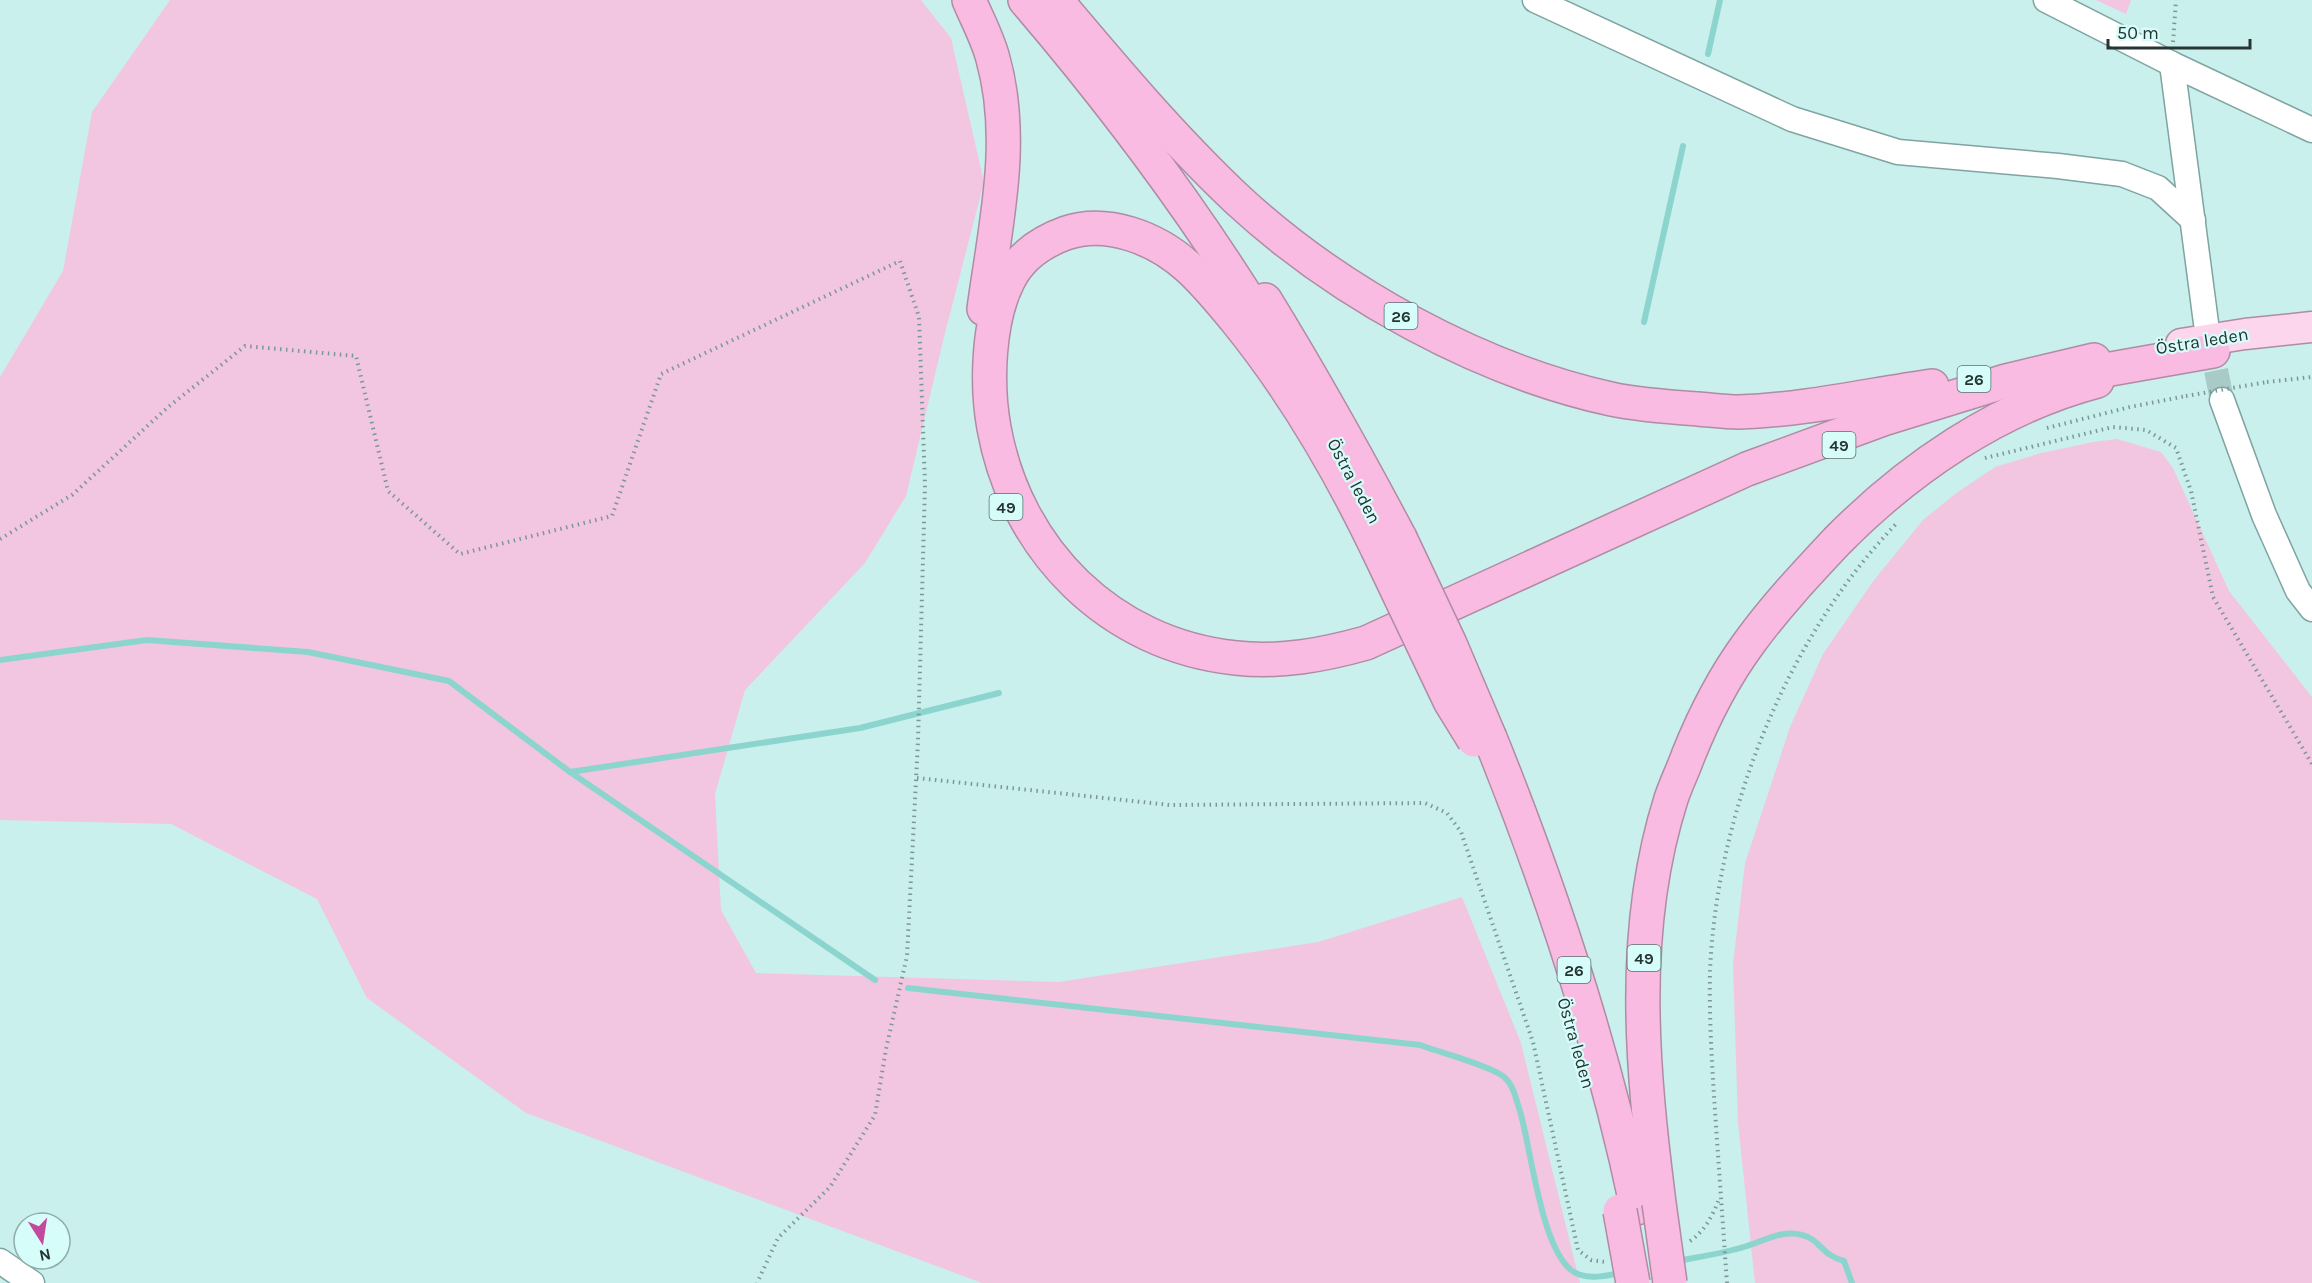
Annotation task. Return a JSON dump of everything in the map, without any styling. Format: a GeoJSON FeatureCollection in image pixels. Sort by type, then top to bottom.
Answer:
{"type":"FeatureCollection","features":[{"type":"Feature","properties":{"kind":"highway","name":"49"},"geometry":{"type":"LineString","coordinates":[[969,0],[993,59],[1002,104],[1005,143],[978,373],[979,415],[983,443],[993,477],[1007,511],[1026,544],[1053,577],[1083,607],[1116,631],[1154,650],[1205,666],[1250,671],[1295,670],[1340,663],[1392,645],[1701,502],[1821,452],[1946,410],[2030,385],[2093,371],[2210,337]]}},
{"type":"Feature","properties":{"kind":"highway","name":"Östra leden"},"geometry":{"type":"LineString","coordinates":[[1025,0],[1093,81],[1164,176],[1226,265],[1320,418],[1388,544]]}},
{"type":"Feature","properties":{"kind":"highway","name":"26"},"geometry":{"type":"LineString","coordinates":[[1043,0],[1156,141],[1257,288],[1302,360],[1352,447],[1388,544],[1467,681],[1483,740],[1533,847],[1587,1008],[1638,1207],[1652,1283]]}},
{"type":"Feature","properties":{"kind":"highway","name":"26"},"geometry":{"type":"LineString","coordinates":[[1056,0],[1106,60],[1185,146],[1238,200],[1288,243],[1354,290],[1415,324],[1475,353],[1544,381],[1612,399],[1737,412],[1801,406],[2094,360]]}},
{"type":"Feature","properties":{"kind":"highway","name":"49"},"geometry":{"type":"LineString","coordinates":[[1388,544],[1288,390],[1251,338],[1187,266],[1148,241],[1124,232],[1100,228],[1078,229],[1058,236],[1040,244],[1020,260],[1007,281],[997,311],[992,337],[990,388],[997,444],[1006,478],[1023,515],[1039,542],[1063,573],[1090,597],[1123,621],[1170,643],[1235,658],[1268,660],[1300,658],[1366,643],[1747,469],[1883,418],[2006,381],[2094,360]]}},
{"type":"Feature","properties":{"kind":"highway","name":"49"},"geometry":{"type":"LineString","coordinates":[[1670,1283],[1638,1207],[1646,1102],[1642,1024],[1647,915],[1656,855],[1671,798],[1716,695],[1748,645],[1788,592],[1866,512],[1899,483],[1952,447],[2035,401],[2210,337]]}},
{"type":"Feature","properties":{"kind":"highway","name":"26"},"geometry":{"type":"LineString","coordinates":[[1634,1283],[1638,1207]]}},
{"type":"Feature","properties":{"kind":"main road","name":"Östra leden"},"geometry":{"type":"LineString","coordinates":[[2094,360],[2225,337],[2312,327]]}},
{"type":"Feature","properties":{"kind":"main road","name":"Östra leden"},"geometry":{"type":"LineString","coordinates":[[2210,337],[2312,338]]}},
{"type":"Feature","properties":{"kind":"street"},"geometry":{"type":"LineString","coordinates":[[1534,0],[1792,119],[1899,152],[2122,174],[2158,188],[2193,220]]}},
{"type":"Feature","properties":{"kind":"street"},"geometry":{"type":"LineString","coordinates":[[2046,0],[2172,64],[2312,130]]}},
{"type":"Feature","properties":{"kind":"street"},"geometry":{"type":"LineString","coordinates":[[2172,64],[2210,337]]}},
{"type":"Feature","properties":{"kind":"street"},"geometry":{"type":"LineString","coordinates":[[2222,400],[2264,515],[2298,591],[2312,609]]}},
{"type":"Feature","properties":{"kind":"street"},"geometry":{"type":"LineString","coordinates":[[0,1261],[32,1283]]}},
{"type":"Feature","properties":{"kind":"path"},"geometry":{"type":"LineString","coordinates":[[2172,64],[2176,0]]}},
{"type":"Feature","properties":{"kind":"path"},"geometry":{"type":"LineString","coordinates":[[0,539],[72,495],[167,408],[245,346],[356,356],[388,491],[460,554],[612,516],[661,374],[900,261],[919,317],[925,485],[917,778],[907,956],[886,1049],[875,1115],[830,1187],[778,1238],[756,1283]]}},
{"type":"Feature","properties":{"kind":"path"},"geometry":{"type":"LineString","coordinates":[[2041,429],[2186,396],[2312,377]]}},
{"type":"Feature","properties":{"kind":"path"},"geometry":{"type":"LineString","coordinates":[[1975,460],[2113,427],[2146,430],[2176,448],[2191,491],[2213,597],[2312,764]]}},
{"type":"Feature","properties":{"kind":"path"},"geometry":{"type":"LineString","coordinates":[[1984,453],[1993,448]]}},
{"type":"Feature","properties":{"kind":"path"},"geometry":{"type":"LineString","coordinates":[[1727,1283],[1712,1066],[1710,972],[1720,881],[1753,759],[1778,700],[1809,641],[1854,572],[1903,517]]}},
{"type":"Feature","properties":{"kind":"path"},"geometry":{"type":"LineString","coordinates":[[917,778],[1170,805],[1425,803],[1447,813],[1461,832],[1533,1042],[1578,1250],[1592,1260],[1605,1262]]}},
{"type":"Feature","properties":{"kind":"path"},"geometry":{"type":"LineString","coordinates":[[1688,1242],[1697,1236],[1712,1217],[1720,1195]]}},
{"type":"Feature","properties":{"kind":"shaded area"},"geometry":{"type":"Polygon","coordinates":[[[170,0],[921,0],[951,38],[984,182],[906,496],[865,563],[745,690],[715,794],[721,910],[756,973],[1059,982],[1318,942],[1462,897],[1521,1043],[1580,1283],[982,1283],[526,1113],[367,998],[317,899],[171,824],[0,820],[0,377],[63,271],[92,112],[170,0]]]}},
{"type":"Feature","properties":{"kind":"shaded area"},"geometry":{"type":"Polygon","coordinates":[[[2096,0],[2131,0],[2126,14],[2096,0]]]}},
{"type":"Feature","properties":{"kind":"shaded area"},"geometry":{"type":"Polygon","coordinates":[[[2117,439],[2161,452],[2173,468],[2229,591],[2312,697],[2312,1283],[1755,1283],[1738,1123],[1733,964],[1745,863],[1790,727],[1823,654],[1874,580],[1923,520],[1955,494],[1995,467],[2041,453],[2117,439]]]}},
{"type":"Feature","properties":{"kind":"waterway"},"geometry":{"type":"LineString","coordinates":[[1708,54],[1720,0]]}},
{"type":"Feature","properties":{"kind":"waterway"},"geometry":{"type":"LineString","coordinates":[[1644,322],[1683,146]]}},
{"type":"Feature","properties":{"kind":"waterway"},"geometry":{"type":"LineString","coordinates":[[0,660],[147,640],[308,652],[449,681],[570,772],[875,980]]}},
{"type":"Feature","properties":{"kind":"waterway"},"geometry":{"type":"LineString","coordinates":[[570,772],[860,728],[999,693]]}},
{"type":"Feature","properties":{"kind":"waterway"},"geometry":{"type":"LineString","coordinates":[[908,988],[1420,1045],[1490,1069],[1505,1078],[1511,1085],[1520,1111],[1538,1196],[1552,1240],[1561,1258],[1571,1270],[1582,1276],[1595,1277],[1620,1273]]}},
{"type":"Feature","properties":{"kind":"waterway"},"geometry":{"type":"LineString","coordinates":[[1677,1261],[1725,1252],[1778,1235],[1802,1235],[1813,1240],[1830,1255],[1844,1261],[1852,1283]]}},
{"type":"Feature","properties":{"kind":"tunnel"},"geometry":{"type":"LineString","coordinates":[[2209,335],[2222,400]]}}]}
